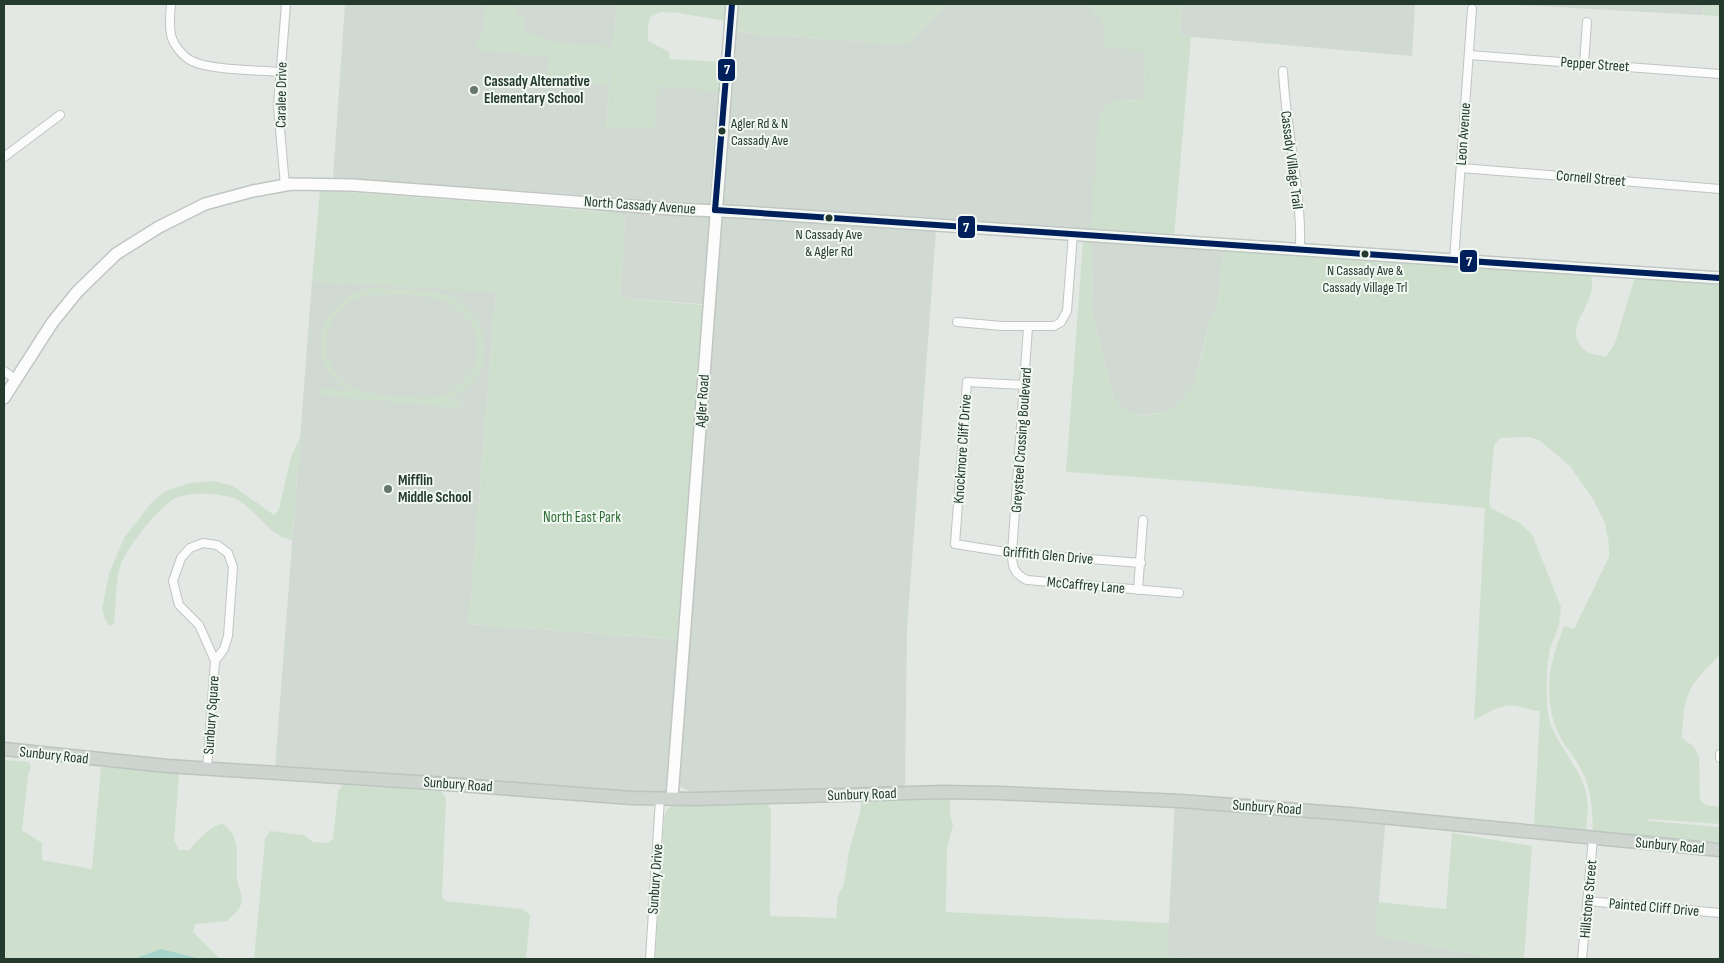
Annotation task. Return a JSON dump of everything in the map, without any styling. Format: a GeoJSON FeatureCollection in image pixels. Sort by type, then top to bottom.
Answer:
{"type":"FeatureCollection","features":[{"type":"Feature","properties":{"kind":"main road","name":"Agler Road"},"geometry":{"type":"LineString","coordinates":[[666,798],[732,4]]}},
{"type":"Feature","properties":{"kind":"main road","name":"North Cassady Avenue"},"geometry":{"type":"LineString","coordinates":[[4,398],[52,323],[76,292],[116,254],[159,227],[205,204],[252,191],[291,184],[352,185],[1720,278]]}},
{"type":"Feature","properties":{"kind":"main road","name":"Sunbury Road"},"geometry":{"type":"LineString","coordinates":[[4,749],[207,769],[632,798],[696,799],[943,792],[1076,796],[1272,807],[1720,850]]}},
{"type":"Feature","properties":{"kind":"street"},"geometry":{"type":"LineString","coordinates":[[171,4],[171,36],[179,50],[191,61],[207,66],[280,72]]}},
{"type":"Feature","properties":{"kind":"street","name":"Caralee Drive"},"geometry":{"type":"LineString","coordinates":[[285,186],[278,106],[286,4]]}},
{"type":"Feature","properties":{"kind":"street","name":"Leon Avenue"},"geometry":{"type":"LineString","coordinates":[[1454,260],[1472,9]]}},
{"type":"Feature","properties":{"kind":"street"},"geometry":{"type":"LineString","coordinates":[[1584,63],[1587,22]]}},
{"type":"Feature","properties":{"kind":"street","name":"Pepper Street"},"geometry":{"type":"LineString","coordinates":[[1469,55],[1720,74]]}},
{"type":"Feature","properties":{"kind":"street","name":"Cassady Village Trail"},"geometry":{"type":"LineString","coordinates":[[1283,71],[1284,102],[1298,192],[1300,249]]}},
{"type":"Feature","properties":{"kind":"street"},"geometry":{"type":"LineString","coordinates":[[4,157],[60,115]]}},
{"type":"Feature","properties":{"kind":"street","name":"Cornell Street"},"geometry":{"type":"LineString","coordinates":[[1461,168],[1720,189]]}},
{"type":"Feature","properties":{"kind":"street"},"geometry":{"type":"LineString","coordinates":[[957,322],[1028,327],[1054,326],[1061,322],[1067,311],[1073,234]]}},
{"type":"Feature","properties":{"kind":"street","name":"Greysteel Crossing Boulevard"},"geometry":{"type":"LineString","coordinates":[[1012,553],[1028,327]]}},
{"type":"Feature","properties":{"kind":"street"},"geometry":{"type":"LineString","coordinates":[[4,371],[15,379]]}},
{"type":"Feature","properties":{"kind":"street","name":"Knockmore Cliff Drive"},"geometry":{"type":"LineString","coordinates":[[955,544],[967,382],[1025,385]]}},
{"type":"Feature","properties":{"kind":"street"},"geometry":{"type":"LineString","coordinates":[[1138,590],[1143,520]]}},
{"type":"Feature","properties":{"kind":"street","name":"Sunbury Square"},"geometry":{"type":"LineString","coordinates":[[207,769],[215,660],[199,624],[179,605],[173,581],[181,558],[190,548],[203,543],[216,545],[228,553],[233,567],[228,636],[224,649],[215,660]]}},
{"type":"Feature","properties":{"kind":"street","name":"Griffith Glen Drive"},"geometry":{"type":"LineString","coordinates":[[955,544],[1012,553],[1141,562]]}},
{"type":"Feature","properties":{"kind":"street","name":"McCaffrey Lane"},"geometry":{"type":"LineString","coordinates":[[1012,553],[1013,568],[1019,576],[1027,580],[1179,593]]}},
{"type":"Feature","properties":{"kind":"street","name":"Sunbury Drive"},"geometry":{"type":"LineString","coordinates":[[650,959],[666,798]]}},
{"type":"Feature","properties":{"kind":"street","name":"Hillstone Street"},"geometry":{"type":"LineString","coordinates":[[1582,959],[1593,838]]}},
{"type":"Feature","properties":{"kind":"street","name":"Painted Cliff Drive"},"geometry":{"type":"LineString","coordinates":[[1587,901],[1720,913]]}},
{"type":"Feature","properties":{"kind":"shaded area"},"geometry":{"type":"Polygon","coordinates":[[[345,4],[617,4],[606,126],[658,86],[721,90],[725,29],[759,34],[906,44],[947,4],[1088,4],[1104,22],[1145,50],[1144,97],[1140,100],[1116,101],[1091,232],[1224,249],[1217,311],[1210,318],[1195,383],[1184,401],[1169,411],[1144,415],[1128,413],[1118,406],[1113,396],[1092,313],[1091,242],[936,231],[907,629],[905,786],[694,793],[680,787],[678,783],[668,798],[275,768],[312,281],[496,291],[469,624],[687,640],[713,305],[620,298],[625,216],[596,211],[600,196],[333,178],[345,4]]]}},
{"type":"Feature","properties":{"kind":"shaded area"},"geometry":{"type":"Polygon","coordinates":[[[1182,4],[1415,4],[1412,56],[1180,36],[1182,4]]]}},
{"type":"Feature","properties":{"kind":"shaded area"},"geometry":{"type":"Polygon","coordinates":[[[1499,4],[1703,4],[1702,15],[1499,4]]]}},
{"type":"Feature","properties":{"kind":"shaded area"},"geometry":{"type":"Polygon","coordinates":[[[1175,801],[1386,815],[1376,935],[1498,959],[1198,959],[1167,956],[1175,801]]]}},
{"type":"Feature","properties":{"kind":"green space"},"geometry":{"type":"Polygon","coordinates":[[[485,4],[516,4],[516,11],[525,20],[524,31],[552,42],[612,47],[608,85],[575,83],[574,87],[547,85],[549,56],[476,50],[484,27],[485,4]]]}},
{"type":"Feature","properties":{"kind":"green space"},"geometry":{"type":"Polygon","coordinates":[[[617,4],[726,4],[725,21],[679,13],[661,12],[650,17],[648,26],[648,41],[669,52],[669,59],[723,62],[721,91],[658,86],[654,129],[606,127],[617,4]]]}},
{"type":"Feature","properties":{"kind":"green space"},"geometry":{"type":"Polygon","coordinates":[[[738,4],[947,4],[906,44],[759,34],[736,30],[738,4]]]}},
{"type":"Feature","properties":{"kind":"green space"},"geometry":{"type":"Polygon","coordinates":[[[1088,4],[1182,4],[1180,36],[1191,37],[1174,237],[1091,232],[1099,115],[1111,103],[1136,100],[1144,97],[1145,50],[1103,48],[1104,22],[1088,4]]]}},
{"type":"Feature","properties":{"kind":"green space"},"geometry":{"type":"Polygon","coordinates":[[[1703,4],[1720,4],[1720,16],[1702,15],[1703,4]]]}},
{"type":"Feature","properties":{"kind":"green space","name":"North East Park"},"geometry":{"type":"Polygon","coordinates":[[[320,190],[596,211],[625,215],[620,298],[703,305],[677,639],[469,624],[496,292],[312,281],[320,190]]]}},
{"type":"Feature","properties":{"kind":"green space"},"geometry":{"type":"Polygon","coordinates":[[[1083,241],[1091,242],[1092,313],[1113,396],[1126,410],[1139,415],[1162,413],[1176,406],[1194,382],[1210,317],[1217,311],[1224,249],[1590,274],[1591,293],[1576,328],[1576,336],[1587,352],[1606,357],[1615,343],[1635,277],[1720,282],[1720,655],[1701,674],[1690,691],[1684,711],[1682,738],[1693,746],[1699,756],[1700,800],[1706,805],[1720,807],[1720,824],[1648,819],[1648,821],[1720,827],[1720,842],[1593,832],[1588,786],[1579,766],[1556,728],[1551,712],[1549,685],[1554,655],[1564,626],[1574,629],[1609,557],[1609,545],[1605,523],[1593,499],[1570,466],[1539,440],[1529,437],[1500,438],[1494,445],[1489,502],[1491,508],[1520,523],[1532,534],[1561,607],[1559,625],[1550,649],[1547,667],[1547,707],[1550,723],[1580,776],[1586,791],[1588,807],[1586,831],[1534,826],[1540,711],[1516,706],[1505,706],[1474,720],[1485,508],[1203,482],[1066,472],[1083,241]]]}},
{"type":"Feature","properties":{"kind":"green space"},"geometry":{"type":"Polygon","coordinates":[[[372,288],[433,292],[449,296],[471,313],[479,325],[484,351],[482,364],[477,376],[467,388],[448,400],[462,402],[462,408],[319,395],[319,388],[350,391],[337,381],[325,365],[321,351],[321,336],[325,323],[333,311],[357,293],[372,288]],[[373,294],[354,299],[338,311],[327,333],[327,356],[339,378],[349,386],[365,393],[420,399],[448,393],[462,384],[471,371],[477,356],[477,341],[473,326],[463,313],[448,303],[431,298],[411,295],[373,294]]]}},
{"type":"Feature","properties":{"kind":"green space"},"geometry":{"type":"Polygon","coordinates":[[[300,438],[292,540],[284,538],[270,529],[238,500],[215,494],[180,496],[167,504],[150,521],[127,553],[119,571],[114,624],[109,626],[102,609],[109,574],[124,538],[152,502],[164,492],[189,483],[214,481],[233,486],[274,515],[279,509],[291,457],[300,438]]]}},
{"type":"Feature","properties":{"kind":"green space"},"geometry":{"type":"Polygon","coordinates":[[[4,760],[29,762],[31,766],[28,776],[22,830],[42,843],[42,860],[92,869],[101,767],[175,772],[179,775],[174,840],[179,850],[189,850],[208,831],[222,823],[233,835],[237,849],[237,880],[242,903],[237,912],[227,921],[195,924],[193,932],[220,959],[198,959],[161,949],[133,959],[4,959],[4,760]]]}},
{"type":"Feature","properties":{"kind":"green space"},"geometry":{"type":"Polygon","coordinates":[[[343,785],[441,791],[446,798],[442,896],[445,901],[523,909],[530,915],[526,959],[254,959],[265,839],[270,831],[304,835],[313,842],[328,843],[333,839],[338,791],[343,785]]]}},
{"type":"Feature","properties":{"kind":"green space"},"geometry":{"type":"Polygon","coordinates":[[[905,797],[950,799],[950,814],[953,825],[947,848],[946,912],[1169,923],[1167,956],[1198,959],[655,959],[664,816],[668,808],[673,805],[768,805],[771,810],[770,916],[836,918],[838,895],[844,884],[849,851],[860,813],[861,800],[905,797]]]}},
{"type":"Feature","properties":{"kind":"green space"},"geometry":{"type":"Polygon","coordinates":[[[1452,833],[1532,846],[1524,959],[1498,959],[1376,935],[1378,902],[1446,909],[1452,833]]]}},
{"type":"Feature","properties":{"kind":"water"},"geometry":{"type":"Polygon","coordinates":[[[161,949],[197,958],[198,959],[133,959],[161,949]]]}},
{"type":"Feature","properties":{"kind":"transit line","name":"7"},"geometry":{"type":"LineString","coordinates":[[715,210],[732,4]]}},
{"type":"Feature","properties":{"kind":"transit line","name":"7"},"geometry":{"type":"LineString","coordinates":[[715,210],[1720,278]]}},
{"type":"Feature","properties":{"kind":"place","name":"Cassady Alternative Elementary School"},"geometry":{"type":"Point","coordinates":[474,90]}},
{"type":"Feature","properties":{"kind":"place","name":"Agler Rd & N Cassady Ave"},"geometry":{"type":"Point","coordinates":[722,131]}},
{"type":"Feature","properties":{"kind":"place","name":"N Cassady Ave & Agler Rd"},"geometry":{"type":"Point","coordinates":[829,218]}},
{"type":"Feature","properties":{"kind":"place","name":"N Cassady Ave & Cassady Village Trl"},"geometry":{"type":"Point","coordinates":[1365,254]}},
{"type":"Feature","properties":{"kind":"place","name":"Mifflin Middle School"},"geometry":{"type":"Point","coordinates":[388,489]}}]}
